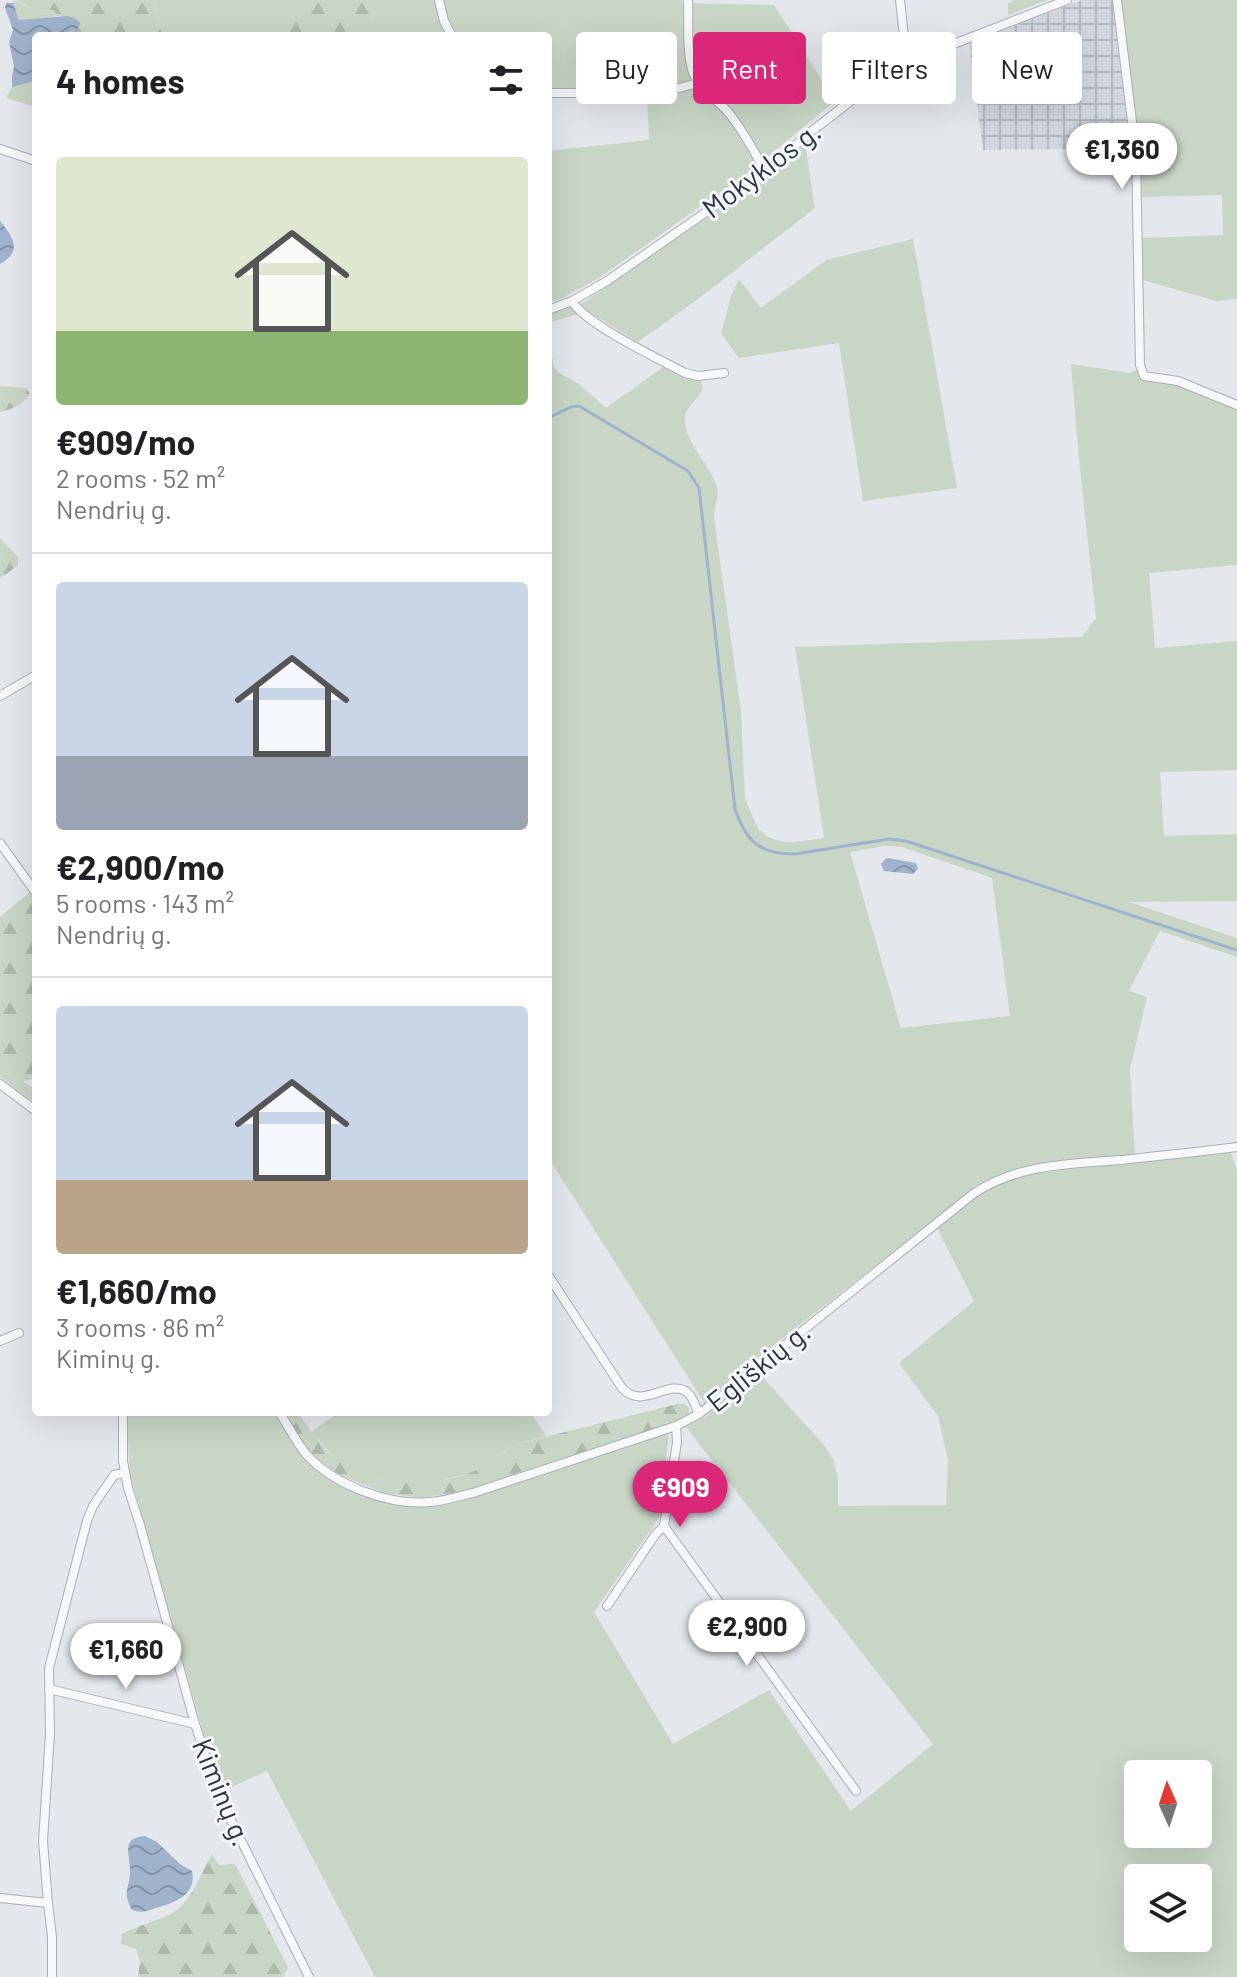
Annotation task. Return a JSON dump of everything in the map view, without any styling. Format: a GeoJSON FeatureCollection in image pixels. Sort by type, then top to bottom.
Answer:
{"type":"FeatureCollection","features":[{"type":"Feature","properties":{"kind":"street"},"geometry":{"type":"LineString","coordinates":[[439,0],[450,32]]}},
{"type":"Feature","properties":{"kind":"street"},"geometry":{"type":"LineString","coordinates":[[688,0],[693,70]]}},
{"type":"Feature","properties":{"kind":"street"},"geometry":{"type":"LineString","coordinates":[[900,0],[903,32]]}},
{"type":"Feature","properties":{"kind":"street","name":"Mokyklos g."},"geometry":{"type":"LineString","coordinates":[[956,43],[1067,0]]}},
{"type":"Feature","properties":{"kind":"street"},"geometry":{"type":"LineString","coordinates":[[1117,0],[1136,154],[1140,365],[1144,376],[1178,381],[1237,405]]}},
{"type":"Feature","properties":{"kind":"street"},"geometry":{"type":"LineString","coordinates":[[552,93],[610,93],[693,84]]}},
{"type":"Feature","properties":{"kind":"street"},"geometry":{"type":"LineString","coordinates":[[720,104],[742,130],[765,171]]}},
{"type":"Feature","properties":{"kind":"street","name":"Mokyklos g."},"geometry":{"type":"LineString","coordinates":[[552,308],[607,281],[765,171],[847,104]]}},
{"type":"Feature","properties":{"kind":"street"},"geometry":{"type":"LineString","coordinates":[[0,149],[32,160]]}},
{"type":"Feature","properties":{"kind":"street"},"geometry":{"type":"LineString","coordinates":[[572,301],[580,312],[613,334],[685,373],[698,376],[724,373]]}},
{"type":"Feature","properties":{"kind":"street"},"geometry":{"type":"LineString","coordinates":[[0,696],[32,677]]}},
{"type":"Feature","properties":{"kind":"street"},"geometry":{"type":"LineString","coordinates":[[0,843],[32,887]]}},
{"type":"Feature","properties":{"kind":"street"},"geometry":{"type":"LineString","coordinates":[[0,1084],[32,1108]]}},
{"type":"Feature","properties":{"kind":"street","name":"Egliškių g."},"geometry":{"type":"LineString","coordinates":[[282,1416],[306,1454],[353,1487],[373,1495],[416,1503],[473,1493],[676,1426],[699,1414],[991,1182],[1014,1173],[1048,1166],[1237,1147]]}},
{"type":"Feature","properties":{"kind":"street"},"geometry":{"type":"LineString","coordinates":[[552,1281],[628,1395],[636,1397],[675,1389],[685,1390],[691,1395],[699,1414]]}},
{"type":"Feature","properties":{"kind":"street"},"geometry":{"type":"LineString","coordinates":[[0,1341],[19,1333]]}},
{"type":"Feature","properties":{"kind":"street","name":"Kiminų g."},"geometry":{"type":"LineString","coordinates":[[123,1416],[124,1473],[195,1724],[219,1796],[309,1977]]}},
{"type":"Feature","properties":{"kind":"street"},"geometry":{"type":"LineString","coordinates":[[607,1606],[664,1526],[677,1442],[676,1426]]}},
{"type":"Feature","properties":{"kind":"street"},"geometry":{"type":"LineString","coordinates":[[52,1977],[52,1937],[43,1841],[50,1734],[49,1668],[87,1521],[93,1506],[114,1475],[124,1473]]}},
{"type":"Feature","properties":{"kind":"street"},"geometry":{"type":"LineString","coordinates":[[664,1526],[856,1791]]}},
{"type":"Feature","properties":{"kind":"street"},"geometry":{"type":"LineString","coordinates":[[49,1689],[195,1724]]}},
{"type":"Feature","properties":{"kind":"street"},"geometry":{"type":"LineString","coordinates":[[0,1898],[48,1903]]}},
{"type":"Feature","properties":{"kind":"shaded area"},"geometry":{"type":"Polygon","coordinates":[[[1082,0],[1113,0],[1131,148],[983,150],[977,104],[1082,104],[1082,32],[1000,32],[1082,0]]]}},
{"type":"Feature","properties":{"kind":"green space"},"geometry":{"type":"Polygon","coordinates":[[[15,0],[36,11],[54,10],[57,16],[19,20],[13,3],[15,0]]]}},
{"type":"Feature","properties":{"kind":"green space"},"geometry":{"type":"Polygon","coordinates":[[[17,0],[154,0],[162,32],[70,32],[73,31],[67,16],[57,16],[54,10],[36,11],[17,0]]]}},
{"type":"Feature","properties":{"kind":"green space"},"geometry":{"type":"Polygon","coordinates":[[[154,0],[298,0],[292,21],[282,32],[162,32],[154,0]]]}},
{"type":"Feature","properties":{"kind":"green space"},"geometry":{"type":"Polygon","coordinates":[[[298,0],[371,0],[374,28],[378,32],[282,32],[296,11],[298,0]]]}},
{"type":"Feature","properties":{"kind":"green space"},"geometry":{"type":"Polygon","coordinates":[[[371,0],[682,0],[682,3],[774,5],[791,32],[693,32],[693,104],[806,104],[806,55],[822,81],[822,104],[831,104],[749,172],[599,278],[552,301],[552,151],[649,140],[647,104],[677,104],[677,32],[576,32],[576,97],[552,98],[552,32],[377,32],[371,0]]]}},
{"type":"Feature","properties":{"kind":"green space"},"geometry":{"type":"Polygon","coordinates":[[[1014,0],[1048,0],[1008,15],[1008,4],[1014,0]]]}},
{"type":"Feature","properties":{"kind":"green space"},"geometry":{"type":"Polygon","coordinates":[[[1120,0],[1237,0],[1237,299],[1216,301],[1143,280],[1143,238],[1223,235],[1222,195],[1142,197],[1140,153],[1120,0]]]}},
{"type":"Feature","properties":{"kind":"green space"},"geometry":{"type":"Polygon","coordinates":[[[32,82],[32,106],[6,98],[12,87],[32,82]]]}},
{"type":"Feature","properties":{"kind":"green space"},"geometry":{"type":"Polygon","coordinates":[[[805,144],[815,208],[638,342],[587,311],[552,322],[552,314],[581,304],[761,181],[805,144]]]}},
{"type":"Feature","properties":{"kind":"green space"},"geometry":{"type":"Polygon","coordinates":[[[913,239],[957,488],[863,501],[839,343],[739,358],[721,333],[739,279],[761,308],[826,260],[913,239]]]}},
{"type":"Feature","properties":{"kind":"green space"},"geometry":{"type":"Polygon","coordinates":[[[552,357],[559,373],[579,384],[606,408],[663,367],[681,377],[700,380],[703,387],[685,419],[689,437],[717,487],[714,518],[741,711],[745,799],[759,830],[783,842],[824,838],[795,647],[1082,637],[1096,618],[1071,364],[1130,373],[1137,370],[1148,379],[1187,386],[1237,408],[1237,565],[1149,573],[1155,648],[1237,641],[1237,770],[1160,772],[1164,836],[1237,834],[1237,901],[1129,902],[1237,938],[1237,957],[1160,931],[1129,991],[1147,997],[1130,1069],[1135,1156],[1037,1165],[981,1183],[750,1364],[705,1404],[552,1163],[552,357]],[[885,846],[850,852],[901,1028],[1010,1016],[992,878],[902,847],[885,846]]]}},
{"type":"Feature","properties":{"kind":"green space"},"geometry":{"type":"Polygon","coordinates":[[[0,386],[26,388],[30,394],[17,406],[0,412],[0,386]]]}},
{"type":"Feature","properties":{"kind":"green space"},"geometry":{"type":"Polygon","coordinates":[[[0,538],[18,557],[18,565],[0,579],[0,538]]]}},
{"type":"Feature","properties":{"kind":"green space"},"geometry":{"type":"Polygon","coordinates":[[[30,892],[32,894],[32,1077],[23,1082],[0,1063],[0,917],[30,892]]]}},
{"type":"Feature","properties":{"kind":"green space"},"geometry":{"type":"Polygon","coordinates":[[[0,1063],[14,1077],[32,1087],[32,1101],[0,1077],[0,1063]]]}},
{"type":"Feature","properties":{"kind":"green space"},"geometry":{"type":"Polygon","coordinates":[[[1231,1153],[1237,1170],[1237,1977],[375,1977],[267,1771],[220,1792],[130,1474],[126,1416],[277,1416],[301,1454],[328,1479],[370,1497],[421,1506],[669,1434],[659,1518],[594,1612],[673,1744],[769,1690],[851,1811],[933,1744],[686,1427],[706,1416],[757,1371],[833,1459],[838,1479],[838,1506],[946,1505],[948,1460],[938,1416],[899,1363],[974,1301],[937,1228],[980,1195],[1012,1178],[1051,1171],[1231,1153]]]}},
{"type":"Feature","properties":{"kind":"green space"},"geometry":{"type":"Polygon","coordinates":[[[677,1404],[686,1404],[689,1408],[689,1414],[677,1421],[463,1491],[422,1498],[385,1493],[340,1475],[305,1446],[287,1416],[301,1416],[333,1456],[346,1465],[360,1473],[394,1481],[421,1482],[469,1473],[517,1444],[677,1404]]]}},
{"type":"Feature","properties":{"kind":"green space"},"geometry":{"type":"Polygon","coordinates":[[[333,1416],[533,1416],[546,1436],[517,1444],[494,1461],[466,1474],[435,1482],[394,1482],[364,1476],[340,1463],[311,1432],[333,1416]]]}},
{"type":"Feature","properties":{"kind":"green space"},"geometry":{"type":"Polygon","coordinates":[[[212,1854],[219,1865],[235,1864],[288,1967],[283,1977],[138,1977],[140,1961],[136,1949],[121,1944],[122,1934],[166,1916],[183,1905],[212,1854]]]}},
{"type":"Feature","properties":{"kind":"water"},"geometry":{"type":"Polygon","coordinates":[[[6,3],[13,3],[19,20],[67,16],[80,23],[77,29],[69,32],[32,32],[32,82],[12,87],[14,66],[9,42],[13,30],[6,3]]]}},
{"type":"Feature","properties":{"kind":"water"},"geometry":{"type":"Polygon","coordinates":[[[0,221],[12,238],[14,249],[0,264],[0,221]]]}},
{"type":"Feature","properties":{"kind":"water"},"geometry":{"type":"Polygon","coordinates":[[[888,858],[916,863],[918,869],[913,874],[884,871],[881,864],[888,858]]]}},
{"type":"Feature","properties":{"kind":"water"},"geometry":{"type":"Polygon","coordinates":[[[145,1836],[192,1871],[193,1879],[189,1891],[179,1899],[139,1912],[132,1910],[127,1898],[130,1872],[128,1848],[132,1840],[145,1836]]]}},
{"type":"Feature","properties":{"kind":"waterway"},"geometry":{"type":"LineString","coordinates":[[552,416],[579,406],[688,471],[699,488],[735,809],[744,830],[756,844],[772,851],[795,854],[889,839],[906,841],[1237,950]]}}]}
